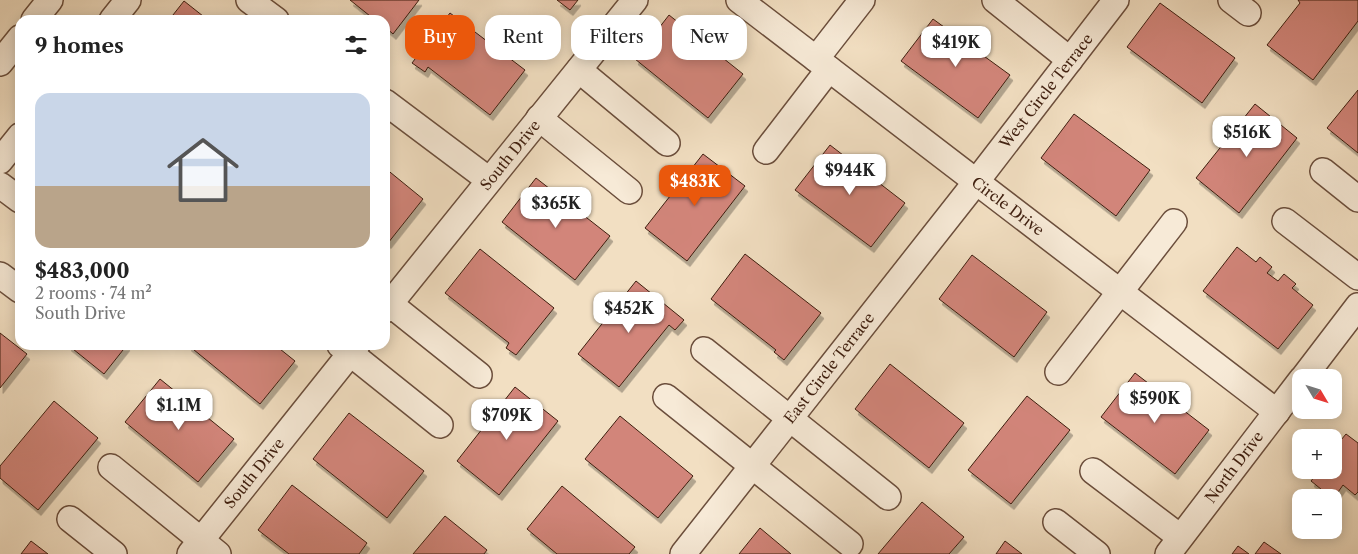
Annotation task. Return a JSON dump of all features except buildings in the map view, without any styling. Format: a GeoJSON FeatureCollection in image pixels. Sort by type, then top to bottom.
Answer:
{"type":"FeatureCollection","features":[{"type":"Feature","properties":{"kind":"street"},"geometry":{"type":"LineString","coordinates":[[38,15],[50,0]]}},
{"type":"Feature","properties":{"kind":"street"},"geometry":{"type":"LineString","coordinates":[[116,15],[128,0]]}},
{"type":"Feature","properties":{"kind":"street"},"geometry":{"type":"LineString","coordinates":[[249,0],[269,15]]}},
{"type":"Feature","properties":{"kind":"street","name":"South Drive"},"geometry":{"type":"LineString","coordinates":[[390,300],[635,0]]}},
{"type":"Feature","properties":{"kind":"street","name":"Circle Drive"},"geometry":{"type":"LineString","coordinates":[[739,0],[1276,412]]}},
{"type":"Feature","properties":{"kind":"street"},"geometry":{"type":"LineString","coordinates":[[766,151],[862,0]]}},
{"type":"Feature","properties":{"kind":"street"},"geometry":{"type":"LineString","coordinates":[[995,0],[1070,60]]}},
{"type":"Feature","properties":{"kind":"street","name":"West Circle Terrace"},"geometry":{"type":"LineString","coordinates":[[976,182],[1070,60],[1103,5]]}},
{"type":"Feature","properties":{"kind":"street"},"geometry":{"type":"LineString","coordinates":[[0,63],[15,44]]}},
{"type":"Feature","properties":{"kind":"street"},"geometry":{"type":"LineString","coordinates":[[579,70],[667,144]]}},
{"type":"Feature","properties":{"kind":"street"},"geometry":{"type":"LineString","coordinates":[[390,106],[489,180]]}},
{"type":"Feature","properties":{"kind":"street"},"geometry":{"type":"LineString","coordinates":[[539,118],[629,190]]}},
{"type":"Feature","properties":{"kind":"street"},"geometry":{"type":"LineString","coordinates":[[0,161],[15,142]]}},
{"type":"Feature","properties":{"kind":"street"},"geometry":{"type":"LineString","coordinates":[[1322,171],[1358,199]]}},
{"type":"Feature","properties":{"kind":"street","name":"East Circle Terrace"},"geometry":{"type":"LineString","coordinates":[[683,554],[976,182]]}},
{"type":"Feature","properties":{"kind":"street"},"geometry":{"type":"LineString","coordinates":[[0,185],[15,196]]}},
{"type":"Feature","properties":{"kind":"street"},"geometry":{"type":"LineString","coordinates":[[1285,221],[1358,277]]}},
{"type":"Feature","properties":{"kind":"street"},"geometry":{"type":"LineString","coordinates":[[1058,372],[1174,222]]}},
{"type":"Feature","properties":{"kind":"street"},"geometry":{"type":"LineString","coordinates":[[0,275],[15,286]]}},
{"type":"Feature","properties":{"kind":"street"},"geometry":{"type":"LineString","coordinates":[[390,306],[479,375]]}},
{"type":"Feature","properties":{"kind":"street","name":"North Drive"},"geometry":{"type":"LineString","coordinates":[[1310,369],[1358,306]]}},
{"type":"Feature","properties":{"kind":"street","name":"South Drive"},"geometry":{"type":"LineString","coordinates":[[203,549],[348,350]]}},
{"type":"Feature","properties":{"kind":"street"},"geometry":{"type":"LineString","coordinates":[[351,350],[440,425]]}},
{"type":"Feature","properties":{"kind":"street"},"geometry":{"type":"LineString","coordinates":[[704,350],[888,497]]}},
{"type":"Feature","properties":{"kind":"street","name":"North Drive"},"geometry":{"type":"LineString","coordinates":[[1174,546],[1292,392]]}},
{"type":"Feature","properties":{"kind":"street"},"geometry":{"type":"LineString","coordinates":[[666,397],[850,544]]}},
{"type":"Feature","properties":{"kind":"street"},"geometry":{"type":"LineString","coordinates":[[111,467],[203,549]]}},
{"type":"Feature","properties":{"kind":"street"},"geometry":{"type":"LineString","coordinates":[[1093,471],[1174,546]]}},
{"type":"Feature","properties":{"kind":"street"},"geometry":{"type":"LineString","coordinates":[[70,519],[114,554]]}},
{"type":"Feature","properties":{"kind":"street"},"geometry":{"type":"LineString","coordinates":[[1056,522],[1097,554]]}}]}
